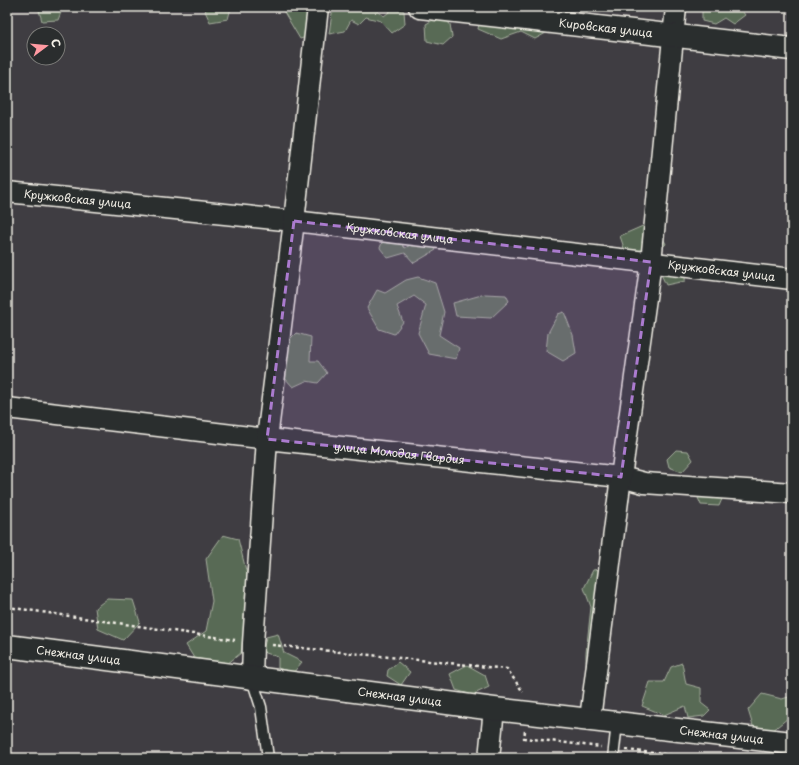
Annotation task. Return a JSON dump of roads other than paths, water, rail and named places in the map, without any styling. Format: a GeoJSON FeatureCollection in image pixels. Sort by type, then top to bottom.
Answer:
{"type":"FeatureCollection","features":[{"type":"Feature","properties":{"kind":"street"},"geometry":{"type":"LineString","coordinates":[[252,679],[267,440],[294,222],[318,7]]}},
{"type":"Feature","properties":{"kind":"street","name":"Кировская улица"},"geometry":{"type":"LineString","coordinates":[[420,7],[792,49]]}},
{"type":"Feature","properties":{"kind":"street"},"geometry":{"type":"LineString","coordinates":[[590,720],[621,477],[651,262],[676,7]]}},
{"type":"Feature","properties":{"kind":"street","name":"Кружковская улица"},"geometry":{"type":"LineString","coordinates":[[7,192],[294,222],[792,279]]}},
{"type":"Feature","properties":{"kind":"street","name":"улица Молодая Гвардия"},"geometry":{"type":"LineString","coordinates":[[7,408],[267,440],[621,477],[644,483],[792,493]]}},
{"type":"Feature","properties":{"kind":"street","name":"Снежная улица"},"geometry":{"type":"LineString","coordinates":[[7,646],[252,679],[494,709],[792,743]]}},
{"type":"Feature","properties":{"kind":"street"},"geometry":{"type":"LineString","coordinates":[[489,758],[494,709]]}},
{"type":"Feature","properties":{"kind":"lane"},"geometry":{"type":"LineString","coordinates":[[252,679],[261,707],[268,758]]}},
{"type":"Feature","properties":{"kind":"lane"},"geometry":{"type":"LineString","coordinates":[[614,753],[617,723]]}}]}
